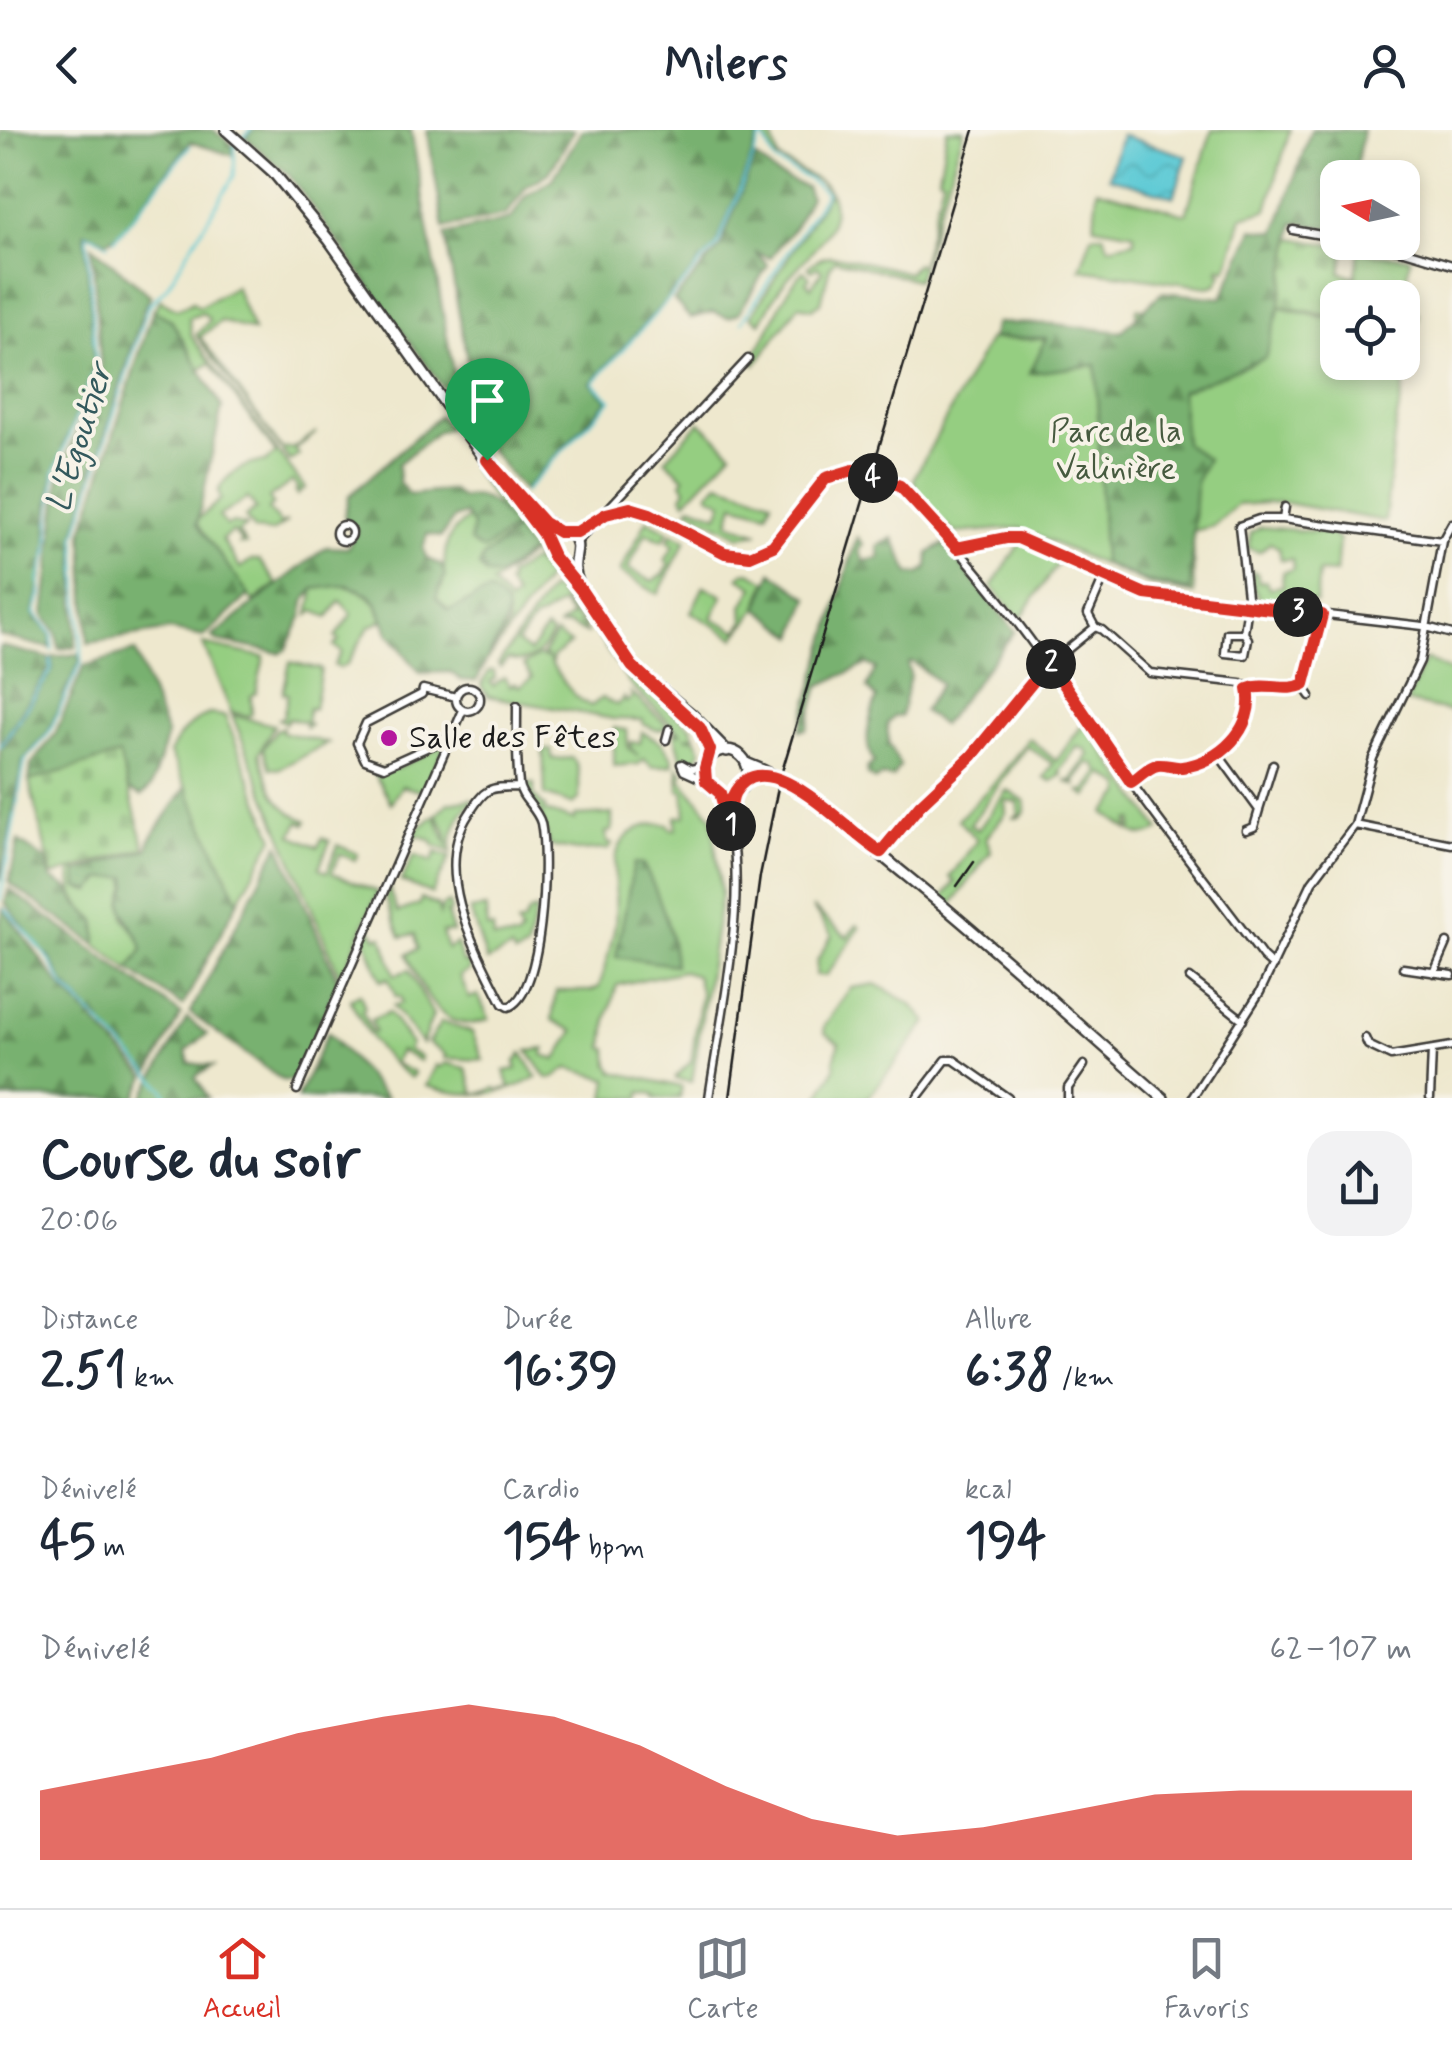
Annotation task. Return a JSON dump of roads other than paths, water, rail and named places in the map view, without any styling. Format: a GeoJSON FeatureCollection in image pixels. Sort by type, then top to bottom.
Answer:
{"type":"FeatureCollection","features":[{"type":"Feature","properties":{"kind":"main road"},"geometry":{"type":"LineString","coordinates":[[226,130],[288,188],[329,240],[549,543],[550,552],[632,666],[702,731],[709,746],[706,781],[720,793],[735,792],[746,780],[778,778]]}},
{"type":"Feature","properties":{"kind":"main road"},"geometry":{"type":"LineString","coordinates":[[487,460],[544,523],[577,542],[572,568],[581,590]]}},
{"type":"Feature","properties":{"kind":"main road"},"geometry":{"type":"LineString","coordinates":[[549,543],[564,533]]}},
{"type":"Feature","properties":{"kind":"main road"},"geometry":{"type":"LineString","coordinates":[[556,559],[566,561],[574,556]]}},
{"type":"Feature","properties":{"kind":"main road"},"geometry":{"type":"LineString","coordinates":[[673,702],[727,750],[810,797],[881,852],[1164,1098]]}},
{"type":"Feature","properties":{"kind":"main road"},"geometry":{"type":"LineString","coordinates":[[708,762],[727,750]]}},
{"type":"Feature","properties":{"kind":"main road"},"geometry":{"type":"LineString","coordinates":[[746,763],[746,780]]}},
{"type":"Feature","properties":{"kind":"street"},"geometry":{"type":"LineString","coordinates":[[1294,230],[1320,235]]}},
{"type":"Feature","properties":{"kind":"street"},"geometry":{"type":"LineString","coordinates":[[1420,256],[1452,264]]}},
{"type":"Feature","properties":{"kind":"street"},"geometry":{"type":"LineString","coordinates":[[577,542],[748,360]]}},
{"type":"Feature","properties":{"kind":"street"},"geometry":{"type":"LineString","coordinates":[[564,533],[587,528],[603,517],[640,510],[725,553],[750,556],[773,546],[818,486],[831,475],[853,470],[900,486],[957,548],[1049,662],[1131,782],[1262,957],[1273,966]]}},
{"type":"Feature","properties":{"kind":"street"},"geometry":{"type":"LineString","coordinates":[[1283,519],[1285,507]]}},
{"type":"Feature","properties":{"kind":"street"},"geometry":{"type":"LineString","coordinates":[[1244,633],[1227,633],[1224,652],[1245,655],[1248,639],[1244,633],[1248,605],[1239,526],[1259,518],[1283,519],[1442,541]]}},
{"type":"Feature","properties":{"kind":"street"},"geometry":{"type":"LineString","coordinates":[[1192,1098],[1273,966],[1312,882],[1355,825],[1372,758],[1418,668],[1442,541],[1452,522]]}},
{"type":"Feature","properties":{"kind":"street"},"geometry":{"type":"LineString","coordinates":[[957,548],[1018,538],[1154,596],[1452,634]]}},
{"type":"Feature","properties":{"kind":"street"},"geometry":{"type":"LineString","coordinates":[[1104,576],[1088,614],[1096,628],[1150,673],[1241,683],[1248,689],[1250,700],[1242,726],[1218,754],[1184,767],[1154,766],[1131,782]]}},
{"type":"Feature","properties":{"kind":"street"},"geometry":{"type":"LineString","coordinates":[[1310,696],[1303,686],[1322,615]]}},
{"type":"Feature","properties":{"kind":"street"},"geometry":{"type":"LineString","coordinates":[[881,852],[920,805],[972,756],[1049,662],[1096,628]]}},
{"type":"Feature","properties":{"kind":"street"},"geometry":{"type":"LineString","coordinates":[[1248,689],[1303,686]]}},
{"type":"Feature","properties":{"kind":"street"},"geometry":{"type":"LineString","coordinates":[[456,696],[467,687],[478,694],[476,707],[463,710]]}},
{"type":"Feature","properties":{"kind":"street"},"geometry":{"type":"LineString","coordinates":[[450,742],[444,740],[384,766],[365,760],[358,743],[366,722],[422,694],[423,689],[456,696]]}},
{"type":"Feature","properties":{"kind":"street"},"geometry":{"type":"LineString","coordinates":[[456,696],[463,710]]}},
{"type":"Feature","properties":{"kind":"street"},"geometry":{"type":"LineString","coordinates":[[517,706],[518,786],[540,818],[546,852],[545,907],[525,987],[518,1002],[508,1007],[481,960],[457,886],[454,856],[457,836],[482,794],[493,787],[518,786]]}},
{"type":"Feature","properties":{"kind":"street"},"geometry":{"type":"LineString","coordinates":[[296,1090],[463,710]]}},
{"type":"Feature","properties":{"kind":"street"},"geometry":{"type":"LineString","coordinates":[[666,740],[669,729]]}},
{"type":"Feature","properties":{"kind":"street"},"geometry":{"type":"LineString","coordinates":[[1218,754],[1259,810]]}},
{"type":"Feature","properties":{"kind":"street"},"geometry":{"type":"LineString","coordinates":[[706,781],[684,771],[681,764],[692,769],[708,762]]}},
{"type":"Feature","properties":{"kind":"street"},"geometry":{"type":"LineString","coordinates":[[1246,830],[1254,827],[1273,764]]}},
{"type":"Feature","properties":{"kind":"street"},"geometry":{"type":"LineString","coordinates":[[709,1098],[735,902],[731,832],[735,792]]}},
{"type":"Feature","properties":{"kind":"street"},"geometry":{"type":"LineString","coordinates":[[720,793],[731,832]]}},
{"type":"Feature","properties":{"kind":"street"},"geometry":{"type":"LineString","coordinates":[[1355,825],[1452,844]]}},
{"type":"Feature","properties":{"kind":"street"},"geometry":{"type":"LineString","coordinates":[[1434,972],[1446,943]]}},
{"type":"Feature","properties":{"kind":"street"},"geometry":{"type":"LineString","coordinates":[[1402,968],[1452,974]]}},
{"type":"Feature","properties":{"kind":"street"},"geometry":{"type":"LineString","coordinates":[[1190,978],[1242,1020]]}},
{"type":"Feature","properties":{"kind":"street"},"geometry":{"type":"LineString","coordinates":[[1365,1038],[1368,1045],[1391,1056],[1452,1046]]}},
{"type":"Feature","properties":{"kind":"street"},"geometry":{"type":"LineString","coordinates":[[1430,1098],[1432,1050]]}},
{"type":"Feature","properties":{"kind":"street"},"geometry":{"type":"LineString","coordinates":[[917,1098],[946,1060],[954,1060],[1008,1098]]}},
{"type":"Feature","properties":{"kind":"street"},"geometry":{"type":"LineString","coordinates":[[1068,1098],[1068,1088],[1084,1065]]}},
{"type":"Feature","properties":{"kind":"water"},"geometry":{"type":"Polygon","coordinates":[[[1121,135],[1187,156],[1174,197],[1109,177],[1121,135]]]}},
{"type":"Feature","properties":{"kind":"waterway","name":"L'Egoutier"},"geometry":{"type":"LineString","coordinates":[[0,899],[25,761],[49,733],[82,661],[76,535],[148,306],[166,288],[234,176],[235,146],[251,130]]}},
{"type":"Feature","properties":{"kind":"waterway"},"geometry":{"type":"LineString","coordinates":[[524,492],[611,400],[593,383],[717,246],[764,130]]}},
{"type":"Feature","properties":{"kind":"waterway"},"geometry":{"type":"LineString","coordinates":[[742,322],[826,193],[775,162],[762,135]]}},
{"type":"Feature","properties":{"kind":"waterway"},"geometry":{"type":"LineString","coordinates":[[114,240],[190,146]]}},
{"type":"Feature","properties":{"kind":"waterway"},"geometry":{"type":"LineString","coordinates":[[52,650],[52,634],[35,613],[48,552],[55,472],[96,367],[87,233]]}},
{"type":"Feature","properties":{"kind":"waterway"},"geometry":{"type":"LineString","coordinates":[[91,235],[108,244]]}},
{"type":"Feature","properties":{"kind":"waterway"},"geometry":{"type":"LineString","coordinates":[[0,747],[51,671],[51,659]]}},
{"type":"Feature","properties":{"kind":"waterway"},"geometry":{"type":"LineString","coordinates":[[5,908],[47,956],[64,986],[163,1088],[168,1098]]}},
{"type":"Feature","properties":{"kind":"railway"},"geometry":{"type":"LineString","coordinates":[[730,1098],[760,876],[780,778],[974,130]]}},
{"type":"Feature","properties":{"kind":"railway"},"geometry":{"type":"LineString","coordinates":[[957,886],[974,862]]}},
{"type":"Feature","properties":{"kind":"place","name":"Salle des Fêtes"},"geometry":{"type":"Point","coordinates":[389,738]}},
{"type":"Feature","properties":{"kind":"park label","name":"Parc de la Valinière"},"geometry":{"type":"Point","coordinates":[1116,450]}}]}
